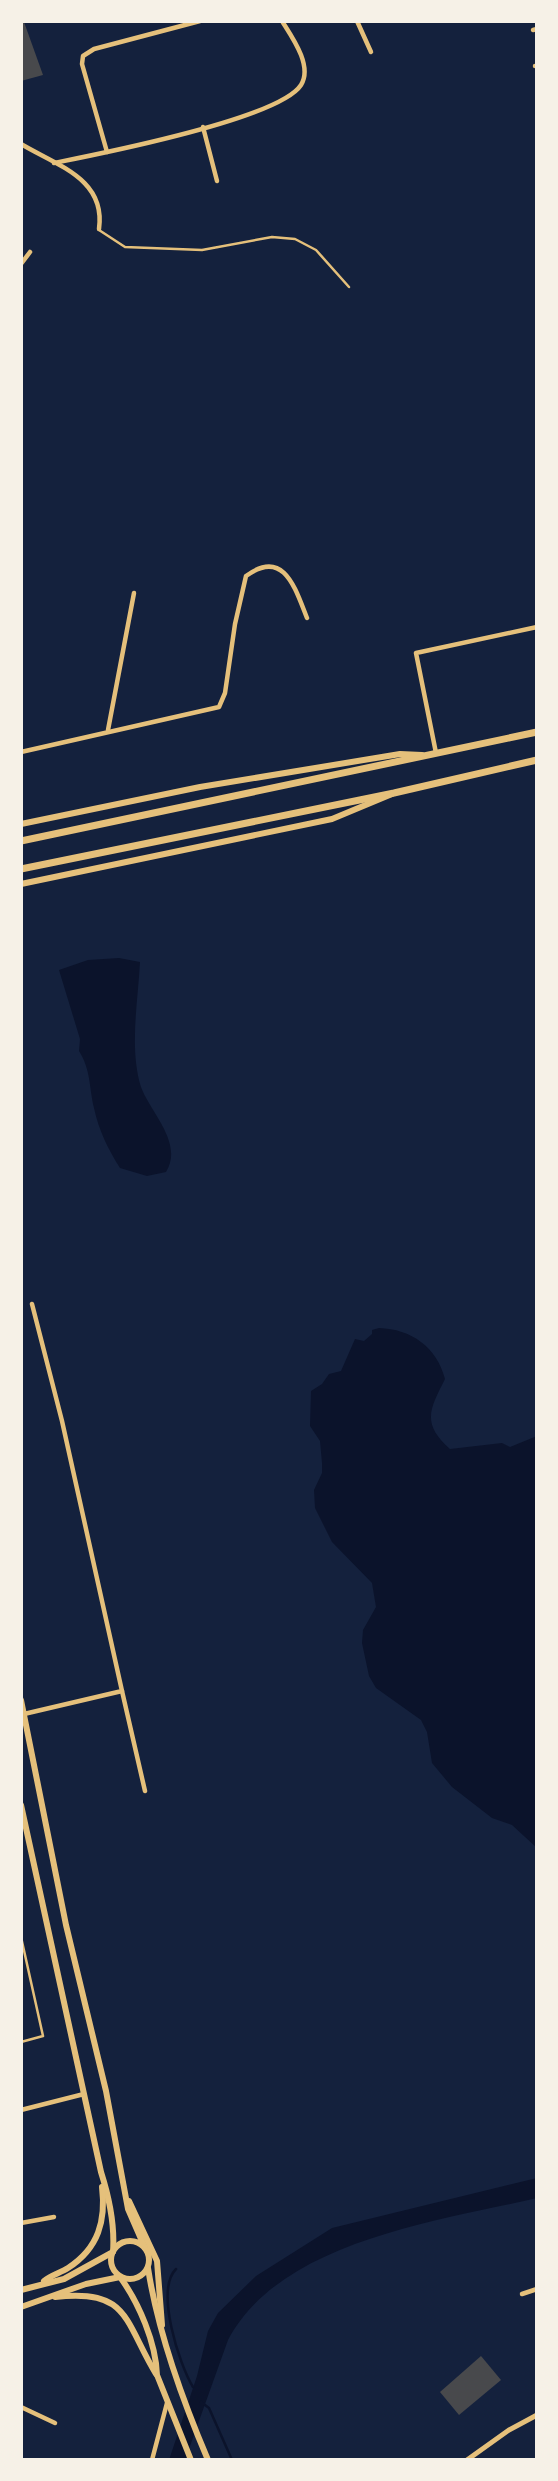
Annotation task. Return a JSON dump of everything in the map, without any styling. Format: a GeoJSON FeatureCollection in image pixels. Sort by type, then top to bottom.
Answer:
{"type":"FeatureCollection","features":[{"type":"Feature","properties":{"kind":"highway"},"geometry":{"type":"LineString","coordinates":[[21,841],[537,732]]}},
{"type":"Feature","properties":{"kind":"highway"},"geometry":{"type":"LineString","coordinates":[[21,869],[394,793],[537,760]]}},
{"type":"Feature","properties":{"kind":"main road"},"geometry":{"type":"LineString","coordinates":[[21,824],[261,776],[400,754],[433,755]]}},
{"type":"Feature","properties":{"kind":"main road"},"geometry":{"type":"LineString","coordinates":[[21,884],[332,819],[394,793]]}},
{"type":"Feature","properties":{"kind":"main road"},"geometry":{"type":"LineString","coordinates":[[21,1700],[66,1925],[106,2091],[128,2209],[149,2257],[148,2268],[156,2311],[183,2398],[208,2460]]}},
{"type":"Feature","properties":{"kind":"main road"},"geometry":{"type":"LineString","coordinates":[[21,1805],[84,2094],[105,2210],[96,2239],[74,2263],[43,2282]]}},
{"type":"Feature","properties":{"kind":"main road"},"geometry":{"type":"LineString","coordinates":[[100,2172],[108,2193],[113,2252],[111,2263],[144,2324],[157,2375],[190,2458]]}},
{"type":"Feature","properties":{"kind":"main road"},"geometry":{"type":"LineString","coordinates":[[126,2194],[157,2261],[162,2325]]}},
{"type":"Feature","properties":{"kind":"main road"},"geometry":{"type":"LineString","coordinates":[[21,2290],[75,2274],[113,2252],[124,2242],[135,2242],[145,2248]]}},
{"type":"Feature","properties":{"kind":"main road"},"geometry":{"type":"LineString","coordinates":[[21,2307],[86,2284],[120,2277],[136,2278],[148,2268]]}},
{"type":"Feature","properties":{"kind":"main road"},"geometry":{"type":"LineString","coordinates":[[43,2299],[85,2294],[109,2302],[120,2309],[133,2327],[157,2375]]}},
{"type":"Feature","properties":{"kind":"street"},"geometry":{"type":"LineString","coordinates":[[107,152],[82,64],[83,56],[94,49],[200,21]]}},
{"type":"Feature","properties":{"kind":"street"},"geometry":{"type":"LineString","coordinates":[[54,163],[107,152],[268,108],[301,85],[304,71],[301,57],[282,21]]}},
{"type":"Feature","properties":{"kind":"street"},"geometry":{"type":"LineString","coordinates":[[357,21],[371,52]]}},
{"type":"Feature","properties":{"kind":"street"},"geometry":{"type":"LineString","coordinates":[[203,127],[217,181]]}},
{"type":"Feature","properties":{"kind":"street"},"geometry":{"type":"LineString","coordinates":[[21,144],[84,181],[95,193],[101,213],[99,229]]}},
{"type":"Feature","properties":{"kind":"street"},"geometry":{"type":"LineString","coordinates":[[21,264],[30,252]]}},
{"type":"Feature","properties":{"kind":"street"},"geometry":{"type":"LineString","coordinates":[[21,752],[108,730],[219,708],[225,693],[235,624],[246,576],[260,566],[277,567],[292,581],[307,618]]}},
{"type":"Feature","properties":{"kind":"street"},"geometry":{"type":"LineString","coordinates":[[108,730],[134,593]]}},
{"type":"Feature","properties":{"kind":"street"},"geometry":{"type":"LineString","coordinates":[[433,755],[416,653],[537,627]]}},
{"type":"Feature","properties":{"kind":"street"},"geometry":{"type":"LineString","coordinates":[[32,1304],[62,1421],[145,1791]]}},
{"type":"Feature","properties":{"kind":"street"},"geometry":{"type":"LineString","coordinates":[[24,1714],[122,1692]]}},
{"type":"Feature","properties":{"kind":"street"},"geometry":{"type":"LineString","coordinates":[[21,2110],[84,2094]]}},
{"type":"Feature","properties":{"kind":"street"},"geometry":{"type":"LineString","coordinates":[[21,2223],[54,2217]]}},
{"type":"Feature","properties":{"kind":"street"},"geometry":{"type":"LineString","coordinates":[[522,2294],[537,2289]]}},
{"type":"Feature","properties":{"kind":"street"},"geometry":{"type":"LineString","coordinates":[[152,2460],[167,2403]]}},
{"type":"Feature","properties":{"kind":"street"},"geometry":{"type":"LineString","coordinates":[[21,2407],[55,2423]]}},
{"type":"Feature","properties":{"kind":"street"},"geometry":{"type":"LineString","coordinates":[[467,2460],[474,2458],[537,2415]]}},
{"type":"Feature","properties":{"kind":"lane"},"geometry":{"type":"LineString","coordinates":[[99,229],[125,247],[202,250],[272,237],[295,239],[316,250],[328,261],[338,278],[349,287]]}},
{"type":"Feature","properties":{"kind":"lane"},"geometry":{"type":"LineString","coordinates":[[21,1937],[43,2036],[21,2042]]}},
{"type":"Feature","properties":{"kind":"water"},"geometry":{"type":"Polygon","coordinates":[[[119,958],[140,962],[135,1025],[137,1072],[145,1097],[164,1128],[171,1150],[166,1172],[147,1176],[120,1168],[104,1140],[92,1100],[88,1072],[79,1051],[80,1039],[59,970],[88,960],[119,958]]]}},
{"type":"Feature","properties":{"kind":"water"},"geometry":{"type":"Polygon","coordinates":[[[379,1328],[412,1336],[436,1358],[445,1379],[432,1407],[432,1423],[441,1440],[450,1449],[502,1443],[510,1447],[537,1436],[537,1848],[512,1825],[492,1818],[452,1787],[432,1763],[427,1732],[421,1720],[376,1688],[369,1676],[362,1643],[363,1630],[376,1607],[372,1583],[332,1542],[315,1508],[314,1490],[322,1473],[322,1463],[320,1441],[310,1426],[311,1391],[322,1384],[329,1374],[341,1371],[355,1339],[364,1341],[372,1334],[372,1330],[379,1328]]]}},
{"type":"Feature","properties":{"kind":"water"},"geometry":{"type":"Polygon","coordinates":[[[537,2178],[537,2198],[409,2227],[365,2241],[323,2258],[284,2279],[252,2306],[228,2340],[185,2460],[169,2460],[197,2376],[208,2331],[218,2313],[256,2276],[332,2228],[537,2178]]]}},
{"type":"Feature","properties":{"kind":"building"},"geometry":{"type":"Polygon","coordinates":[[[24,22],[43,75],[21,81],[21,23],[24,22]]]}},
{"type":"Feature","properties":{"kind":"building"},"geometry":{"type":"Polygon","coordinates":[[[481,2356],[501,2380],[459,2415],[440,2392],[481,2356]]]}},
{"type":"Feature","properties":{"kind":"waterway"},"geometry":{"type":"LineString","coordinates":[[176,2269],[170,2279],[168,2310],[181,2362],[193,2387]]}},
{"type":"Feature","properties":{"kind":"waterway"},"geometry":{"type":"LineString","coordinates":[[201,2402],[209,2408],[232,2460]]}}]}
